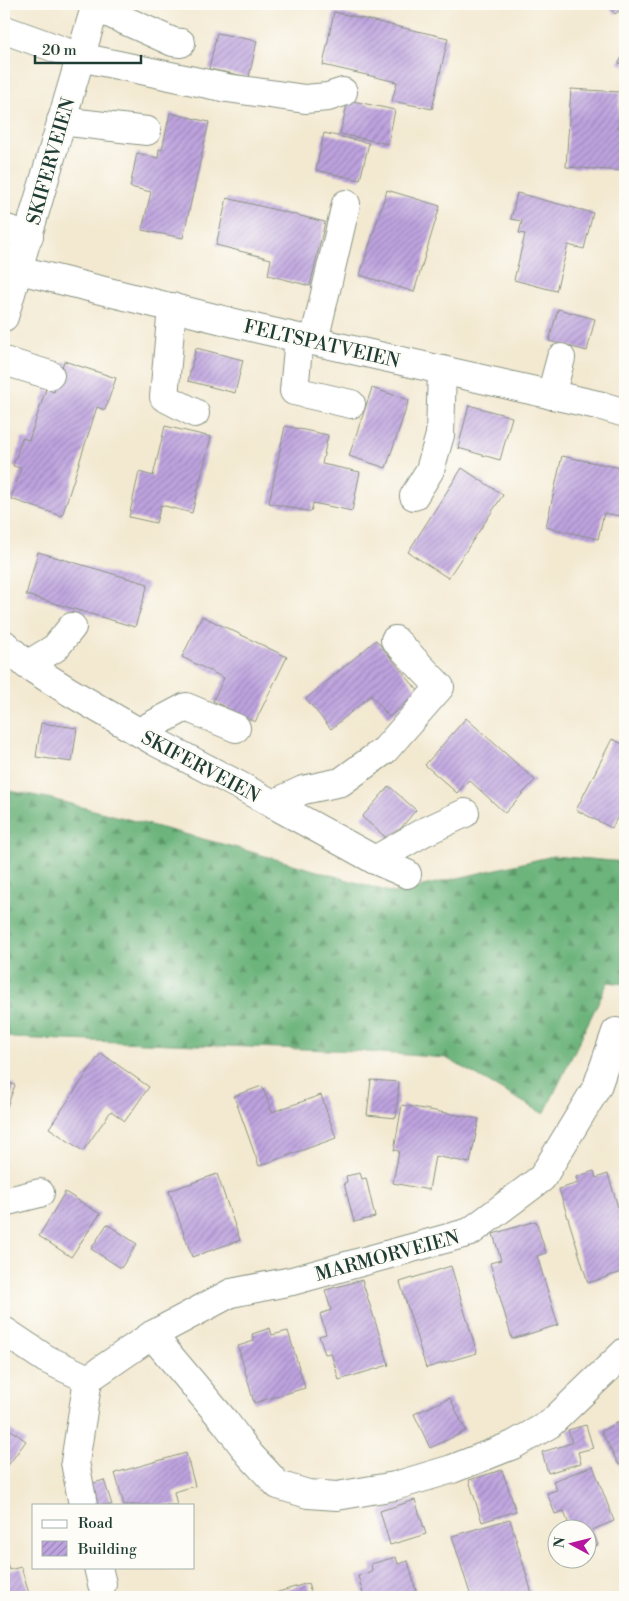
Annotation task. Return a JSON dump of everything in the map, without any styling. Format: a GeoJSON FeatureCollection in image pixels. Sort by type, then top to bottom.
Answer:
{"type":"FeatureCollection","features":[{"type":"Feature","properties":{"kind":"street"},"geometry":{"type":"LineString","coordinates":[[96,5],[173,42],[182,43]]}},
{"type":"Feature","properties":{"kind":"street","name":"SKIFERVEIEN"},"geometry":{"type":"LineString","coordinates":[[4,317],[19,270],[16,232],[61,121],[96,5]]}},
{"type":"Feature","properties":{"kind":"street"},"geometry":{"type":"LineString","coordinates":[[8,31],[80,57],[227,88],[305,98],[328,97],[343,92]]}},
{"type":"Feature","properties":{"kind":"street"},"geometry":{"type":"LineString","coordinates":[[61,121],[147,131]]}},
{"type":"Feature","properties":{"kind":"street"},"geometry":{"type":"LineString","coordinates":[[351,404],[294,391],[315,341],[353,209]]}},
{"type":"Feature","properties":{"kind":"street","name":"FELTSPATVEIEN"},"geometry":{"type":"LineString","coordinates":[[19,270],[625,414]]}},
{"type":"Feature","properties":{"kind":"street"},"geometry":{"type":"LineString","coordinates":[[172,307],[164,397],[195,413]]}},
{"type":"Feature","properties":{"kind":"street"},"geometry":{"type":"LineString","coordinates":[[551,395],[561,358]]}},
{"type":"Feature","properties":{"kind":"street"},"geometry":{"type":"LineString","coordinates":[[4,361],[50,375]]}},
{"type":"Feature","properties":{"kind":"street"},"geometry":{"type":"LineString","coordinates":[[414,496],[430,470],[440,435],[442,370]]}},
{"type":"Feature","properties":{"kind":"street"},"geometry":{"type":"LineString","coordinates":[[12,653],[55,648],[72,627]]}},
{"type":"Feature","properties":{"kind":"street"},"geometry":{"type":"LineString","coordinates":[[273,804],[304,790],[341,782],[385,750],[440,687],[395,640]]}},
{"type":"Feature","properties":{"kind":"street","name":"SKIFERVEIEN"},"geometry":{"type":"LineString","coordinates":[[12,653],[70,692],[139,732],[376,860],[407,874]]}},
{"type":"Feature","properties":{"kind":"street"},"geometry":{"type":"LineString","coordinates":[[139,732],[186,708],[236,728]]}},
{"type":"Feature","properties":{"kind":"street"},"geometry":{"type":"LineString","coordinates":[[376,860],[422,833],[465,813]]}},
{"type":"Feature","properties":{"kind":"street","name":"MARMORVEIEN"},"geometry":{"type":"LineString","coordinates":[[88,1379],[152,1336],[231,1293],[292,1280],[470,1232],[542,1178],[596,1087],[616,1032]]}},
{"type":"Feature","properties":{"kind":"street"},"geometry":{"type":"LineString","coordinates":[[4,1202],[40,1193]]}},
{"type":"Feature","properties":{"kind":"street"},"geometry":{"type":"LineString","coordinates":[[4,1331],[46,1359],[88,1379],[75,1462],[83,1504]]}},
{"type":"Feature","properties":{"kind":"street"},"geometry":{"type":"LineString","coordinates":[[152,1336],[226,1423],[250,1455],[278,1485],[308,1494],[337,1496],[403,1483],[452,1469],[513,1445],[550,1424],[625,1352]]}},
{"type":"Feature","properties":{"kind":"green space"},"geometry":{"type":"Polygon","coordinates":[[[4,790],[48,798],[241,849],[393,893],[553,856],[625,862],[625,984],[608,982],[544,1114],[446,1058],[356,1051],[13,1038],[4,1034],[4,790]]]}},
{"type":"Feature","properties":{"kind":"building"},"geometry":{"type":"Polygon","coordinates":[[[607,4],[625,4],[625,13],[622,9],[615,14],[607,4]]]}},
{"type":"Feature","properties":{"kind":"building"},"geometry":{"type":"Polygon","coordinates":[[[334,12],[448,38],[432,109],[392,101],[397,82],[323,65],[334,12]]]}},
{"type":"Feature","properties":{"kind":"building"},"geometry":{"type":"Polygon","coordinates":[[[217,33],[257,41],[249,77],[209,69],[217,33]]]}},
{"type":"Feature","properties":{"kind":"building"},"geometry":{"type":"Polygon","coordinates":[[[625,51],[625,66],[619,63],[625,51]]]}},
{"type":"Feature","properties":{"kind":"building"},"geometry":{"type":"Polygon","coordinates":[[[571,89],[620,92],[618,128],[625,128],[625,171],[566,167],[571,89]]]}},
{"type":"Feature","properties":{"kind":"building"},"geometry":{"type":"Polygon","coordinates":[[[348,100],[395,110],[388,144],[340,134],[348,100]]]}},
{"type":"Feature","properties":{"kind":"building"},"geometry":{"type":"Polygon","coordinates":[[[170,113],[209,122],[183,238],[142,230],[151,192],[130,187],[137,153],[158,158],[159,149],[162,150],[170,113]]]}},
{"type":"Feature","properties":{"kind":"building"},"geometry":{"type":"Polygon","coordinates":[[[324,133],[369,143],[360,180],[316,170],[324,133]]]}},
{"type":"Feature","properties":{"kind":"building"},"geometry":{"type":"Polygon","coordinates":[[[387,190],[440,206],[414,292],[360,275],[387,190]]]}},
{"type":"Feature","properties":{"kind":"building"},"geometry":{"type":"Polygon","coordinates":[[[517,193],[593,213],[584,249],[568,245],[556,291],[514,280],[525,234],[519,233],[522,221],[511,219],[517,193]]]}},
{"type":"Feature","properties":{"kind":"building"},"geometry":{"type":"Polygon","coordinates":[[[227,198],[325,222],[310,286],[268,275],[271,259],[216,245],[227,198]]]}},
{"type":"Feature","properties":{"kind":"building"},"geometry":{"type":"Polygon","coordinates":[[[558,309],[595,319],[587,351],[549,341],[558,309]]]}},
{"type":"Feature","properties":{"kind":"building"},"geometry":{"type":"Polygon","coordinates":[[[196,348],[243,360],[235,393],[188,381],[196,348]]]}},
{"type":"Feature","properties":{"kind":"building"},"geometry":{"type":"Polygon","coordinates":[[[64,361],[116,378],[105,410],[97,407],[62,516],[11,499],[21,468],[13,466],[22,438],[29,440],[46,389],[54,392],[64,361]]]}},
{"type":"Feature","properties":{"kind":"building"},"geometry":{"type":"Polygon","coordinates":[[[372,388],[409,400],[386,468],[349,456],[372,388]]]}},
{"type":"Feature","properties":{"kind":"building"},"geometry":{"type":"Polygon","coordinates":[[[469,405],[512,417],[500,460],[458,448],[469,405]]]}},
{"type":"Feature","properties":{"kind":"building"},"geometry":{"type":"Polygon","coordinates":[[[165,426],[211,437],[192,513],[161,505],[156,523],[129,517],[139,472],[153,476],[165,426]]]}},
{"type":"Feature","properties":{"kind":"building"},"geometry":{"type":"Polygon","coordinates":[[[285,426],[328,435],[322,464],[360,472],[352,511],[313,503],[311,512],[269,503],[285,426]]]}},
{"type":"Feature","properties":{"kind":"building"},"geometry":{"type":"Polygon","coordinates":[[[562,456],[625,469],[625,517],[604,513],[598,539],[546,527],[562,456]]]}},
{"type":"Feature","properties":{"kind":"building"},"geometry":{"type":"Polygon","coordinates":[[[462,468],[503,495],[448,578],[408,552],[462,468]]]}},
{"type":"Feature","properties":{"kind":"building"},"geometry":{"type":"Polygon","coordinates":[[[38,552],[148,584],[135,627],[26,595],[38,552]]]}},
{"type":"Feature","properties":{"kind":"building"},"geometry":{"type":"Polygon","coordinates":[[[202,616],[287,657],[255,722],[213,701],[224,678],[182,657],[202,616]]]}},
{"type":"Feature","properties":{"kind":"building"},"geometry":{"type":"Polygon","coordinates":[[[376,640],[419,692],[389,717],[371,695],[331,729],[306,699],[376,640]]]}},
{"type":"Feature","properties":{"kind":"building"},"geometry":{"type":"Polygon","coordinates":[[[466,718],[535,780],[505,813],[469,780],[457,793],[425,765],[466,718]]]}},
{"type":"Feature","properties":{"kind":"building"},"geometry":{"type":"Polygon","coordinates":[[[41,723],[77,728],[72,762],[36,757],[41,723]]]}},
{"type":"Feature","properties":{"kind":"building"},"geometry":{"type":"Polygon","coordinates":[[[612,739],[625,745],[625,802],[612,828],[576,810],[612,739]]]}},
{"type":"Feature","properties":{"kind":"building"},"geometry":{"type":"Polygon","coordinates":[[[389,786],[416,810],[390,841],[362,817],[389,786]]]}},
{"type":"Feature","properties":{"kind":"building"},"geometry":{"type":"Polygon","coordinates":[[[101,1053],[149,1087],[125,1121],[111,1111],[83,1151],[49,1128],[101,1053]]]}},
{"type":"Feature","properties":{"kind":"building"},"geometry":{"type":"Polygon","coordinates":[[[371,1080],[399,1082],[396,1118],[367,1115],[371,1080]]]}},
{"type":"Feature","properties":{"kind":"building"},"geometry":{"type":"Polygon","coordinates":[[[4,1082],[15,1085],[4,1115],[4,1082]]]}},
{"type":"Feature","properties":{"kind":"building"},"geometry":{"type":"Polygon","coordinates":[[[262,1086],[272,1112],[321,1095],[336,1138],[259,1166],[234,1096],[262,1086]]]}},
{"type":"Feature","properties":{"kind":"building"},"geometry":{"type":"Polygon","coordinates":[[[402,1105],[479,1119],[470,1163],[435,1156],[429,1190],[393,1183],[399,1151],[394,1150],[402,1105]]]}},
{"type":"Feature","properties":{"kind":"building"},"geometry":{"type":"Polygon","coordinates":[[[594,1171],[596,1178],[608,1174],[625,1230],[625,1271],[588,1283],[559,1189],[578,1183],[576,1177],[594,1171]]]}},
{"type":"Feature","properties":{"kind":"building"},"geometry":{"type":"Polygon","coordinates":[[[360,1173],[362,1179],[366,1178],[375,1217],[354,1222],[344,1183],[347,1182],[346,1176],[360,1173]]]}},
{"type":"Feature","properties":{"kind":"building"},"geometry":{"type":"Polygon","coordinates":[[[217,1174],[240,1240],[192,1257],[169,1191],[217,1174]]]}},
{"type":"Feature","properties":{"kind":"building"},"geometry":{"type":"Polygon","coordinates":[[[65,1192],[100,1214],[71,1257],[39,1236],[65,1192]]]}},
{"type":"Feature","properties":{"kind":"building"},"geometry":{"type":"Polygon","coordinates":[[[536,1221],[546,1253],[537,1256],[558,1325],[512,1339],[490,1263],[501,1260],[493,1234],[536,1221]]]}},
{"type":"Feature","properties":{"kind":"building"},"geometry":{"type":"Polygon","coordinates":[[[107,1224],[137,1244],[121,1268],[91,1249],[107,1224]]]}},
{"type":"Feature","properties":{"kind":"building"},"geometry":{"type":"Polygon","coordinates":[[[451,1266],[477,1353],[426,1368],[400,1282],[451,1266]]]}},
{"type":"Feature","properties":{"kind":"building"},"geometry":{"type":"Polygon","coordinates":[[[362,1280],[389,1365],[339,1380],[331,1353],[325,1354],[319,1336],[326,1334],[320,1314],[331,1310],[325,1290],[362,1280]]]}},
{"type":"Feature","properties":{"kind":"building"},"geometry":{"type":"Polygon","coordinates":[[[270,1328],[272,1335],[288,1331],[305,1388],[254,1403],[238,1346],[254,1341],[252,1334],[270,1328]]]}},
{"type":"Feature","properties":{"kind":"building"},"geometry":{"type":"Polygon","coordinates":[[[450,1398],[466,1431],[430,1448],[414,1414],[450,1398]]]}},
{"type":"Feature","properties":{"kind":"building"},"geometry":{"type":"Polygon","coordinates":[[[625,1409],[625,1462],[619,1465],[601,1431],[624,1419],[621,1412],[625,1409]]]}},
{"type":"Feature","properties":{"kind":"building"},"geometry":{"type":"Polygon","coordinates":[[[4,1425],[26,1441],[4,1471],[4,1425]]]}},
{"type":"Feature","properties":{"kind":"building"},"geometry":{"type":"Polygon","coordinates":[[[586,1425],[593,1448],[578,1452],[581,1463],[548,1473],[542,1452],[572,1443],[568,1430],[586,1425]]]}},
{"type":"Feature","properties":{"kind":"building"},"geometry":{"type":"Polygon","coordinates":[[[186,1453],[195,1486],[174,1492],[177,1504],[124,1504],[115,1473],[186,1453]]]}},
{"type":"Feature","properties":{"kind":"building"},"geometry":{"type":"Polygon","coordinates":[[[593,1466],[614,1521],[596,1528],[596,1518],[566,1518],[564,1511],[555,1514],[547,1493],[557,1490],[553,1481],[593,1466]]]}},
{"type":"Feature","properties":{"kind":"building"},"geometry":{"type":"Polygon","coordinates":[[[502,1470],[516,1511],[482,1522],[469,1480],[502,1470]]]}},
{"type":"Feature","properties":{"kind":"building"},"geometry":{"type":"Polygon","coordinates":[[[104,1480],[112,1504],[93,1504],[87,1485],[104,1480]]]}},
{"type":"Feature","properties":{"kind":"building"},"geometry":{"type":"Polygon","coordinates":[[[415,1500],[426,1534],[390,1545],[380,1511],[415,1500]]]}},
{"type":"Feature","properties":{"kind":"building"},"geometry":{"type":"Polygon","coordinates":[[[510,1519],[533,1597],[471,1597],[452,1536],[510,1519]]]}},
{"type":"Feature","properties":{"kind":"building"},"geometry":{"type":"Polygon","coordinates":[[[4,1553],[9,1570],[21,1567],[30,1597],[4,1597],[4,1553]]]}},
{"type":"Feature","properties":{"kind":"building"},"geometry":{"type":"Polygon","coordinates":[[[396,1557],[398,1564],[408,1561],[416,1591],[410,1593],[411,1597],[364,1597],[358,1576],[372,1571],[371,1564],[396,1557]]]}},
{"type":"Feature","properties":{"kind":"building"},"geometry":{"type":"Polygon","coordinates":[[[308,1583],[312,1597],[262,1597],[308,1583]]]}}]}
